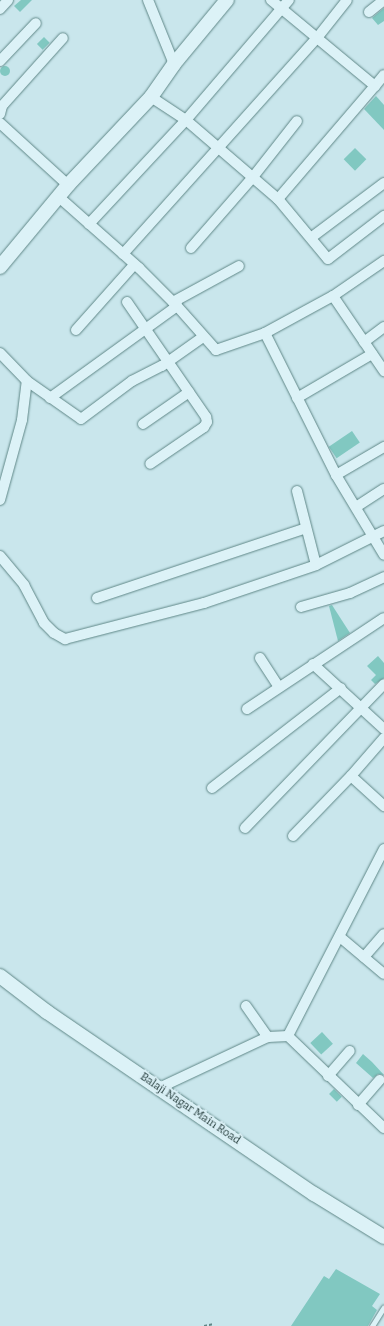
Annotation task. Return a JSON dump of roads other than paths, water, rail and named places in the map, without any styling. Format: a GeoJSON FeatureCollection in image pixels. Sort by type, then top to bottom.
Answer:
{"type":"FeatureCollection","features":[{"type":"Feature","properties":{"kind":"street"},"geometry":{"type":"LineString","coordinates":[[0,9],[8,0]]}},
{"type":"Feature","properties":{"kind":"street"},"geometry":{"type":"LineString","coordinates":[[148,0],[174,64]]}},
{"type":"Feature","properties":{"kind":"street"},"geometry":{"type":"LineString","coordinates":[[0,267],[60,198],[68,185],[151,97],[174,64],[227,0]]}},
{"type":"Feature","properties":{"kind":"street"},"geometry":{"type":"LineString","coordinates":[[270,0],[375,86]]}},
{"type":"Feature","properties":{"kind":"street"},"geometry":{"type":"LineString","coordinates":[[89,224],[186,120],[289,0]]}},
{"type":"Feature","properties":{"kind":"street"},"geometry":{"type":"LineString","coordinates":[[123,254],[317,38],[347,0]]}},
{"type":"Feature","properties":{"kind":"street"},"geometry":{"type":"LineString","coordinates":[[369,12],[384,0]]}},
{"type":"Feature","properties":{"kind":"street"},"geometry":{"type":"LineString","coordinates":[[0,61],[36,23]]}},
{"type":"Feature","properties":{"kind":"street"},"geometry":{"type":"LineString","coordinates":[[0,114],[2,106],[63,38]]}},
{"type":"Feature","properties":{"kind":"street"},"geometry":{"type":"LineString","coordinates":[[278,199],[384,75]]}},
{"type":"Feature","properties":{"kind":"street"},"geometry":{"type":"LineString","coordinates":[[151,97],[186,120],[278,199],[312,237],[328,259],[384,216]]}},
{"type":"Feature","properties":{"kind":"street"},"geometry":{"type":"LineString","coordinates":[[191,248],[253,177],[297,121]]}},
{"type":"Feature","properties":{"kind":"street"},"geometry":{"type":"LineString","coordinates":[[0,123],[68,185]]}},
{"type":"Feature","properties":{"kind":"street"},"geometry":{"type":"LineString","coordinates":[[312,237],[384,183]]}},
{"type":"Feature","properties":{"kind":"street"},"geometry":{"type":"LineString","coordinates":[[60,198],[123,254],[175,304],[216,350],[265,333],[333,296],[384,261]]}},
{"type":"Feature","properties":{"kind":"street"},"geometry":{"type":"LineString","coordinates":[[76,330],[134,265]]}},
{"type":"Feature","properties":{"kind":"street"},"geometry":{"type":"LineString","coordinates":[[50,398],[146,330],[175,304],[238,266]]}},
{"type":"Feature","properties":{"kind":"street"},"geometry":{"type":"LineString","coordinates":[[333,296],[384,371]]}},
{"type":"Feature","properties":{"kind":"street"},"geometry":{"type":"LineString","coordinates":[[127,302],[206,417],[204,428],[150,464]]}},
{"type":"Feature","properties":{"kind":"street"},"geometry":{"type":"LineString","coordinates":[[364,342],[384,327]]}},
{"type":"Feature","properties":{"kind":"street"},"geometry":{"type":"LineString","coordinates":[[265,333],[336,475],[384,555]]}},
{"type":"Feature","properties":{"kind":"street"},"geometry":{"type":"LineString","coordinates":[[0,353],[27,381],[81,419],[132,381],[168,362],[203,337]]}},
{"type":"Feature","properties":{"kind":"street"},"geometry":{"type":"LineString","coordinates":[[297,398],[372,354]]}},
{"type":"Feature","properties":{"kind":"street"},"geometry":{"type":"LineString","coordinates":[[1,496],[22,420],[27,381]]}},
{"type":"Feature","properties":{"kind":"street"},"geometry":{"type":"LineString","coordinates":[[143,424],[189,392]]}},
{"type":"Feature","properties":{"kind":"street"},"geometry":{"type":"LineString","coordinates":[[336,475],[384,447]]}},
{"type":"Feature","properties":{"kind":"street"},"geometry":{"type":"LineString","coordinates":[[356,507],[384,489]]}},
{"type":"Feature","properties":{"kind":"street"},"geometry":{"type":"LineString","coordinates":[[297,491],[316,565]]}},
{"type":"Feature","properties":{"kind":"street"},"geometry":{"type":"LineString","coordinates":[[97,598],[306,528]]}},
{"type":"Feature","properties":{"kind":"street"},"geometry":{"type":"LineString","coordinates":[[0,556],[24,585],[44,623],[54,633],[66,639],[204,603],[316,565],[374,538],[384,531]]}},
{"type":"Feature","properties":{"kind":"street"},"geometry":{"type":"LineString","coordinates":[[301,608],[350,594],[384,577]]}},
{"type":"Feature","properties":{"kind":"street"},"geometry":{"type":"LineString","coordinates":[[247,709],[384,618]]}},
{"type":"Feature","properties":{"kind":"street"},"geometry":{"type":"LineString","coordinates":[[260,658],[279,688]]}},
{"type":"Feature","properties":{"kind":"street"},"geometry":{"type":"LineString","coordinates":[[313,664],[363,708],[384,729]]}},
{"type":"Feature","properties":{"kind":"street"},"geometry":{"type":"LineString","coordinates":[[245,828],[363,708],[384,684]]}},
{"type":"Feature","properties":{"kind":"street"},"geometry":{"type":"LineString","coordinates":[[212,788],[341,688]]}},
{"type":"Feature","properties":{"kind":"street"},"geometry":{"type":"LineString","coordinates":[[293,836],[351,776],[384,738]]}},
{"type":"Feature","properties":{"kind":"street"},"geometry":{"type":"LineString","coordinates":[[351,776],[384,806]]}},
{"type":"Feature","properties":{"kind":"street"},"geometry":{"type":"LineString","coordinates":[[288,1036],[384,849]]}},
{"type":"Feature","properties":{"kind":"street"},"geometry":{"type":"LineString","coordinates":[[364,957],[384,934]]}},
{"type":"Feature","properties":{"kind":"street"},"geometry":{"type":"LineString","coordinates":[[340,937],[384,974]]}},
{"type":"Feature","properties":{"kind":"street","name":"Balaji Nagar Main Road"},"geometry":{"type":"LineString","coordinates":[[0,976],[47,1012],[314,1194],[384,1237]]}},
{"type":"Feature","properties":{"kind":"street"},"geometry":{"type":"LineString","coordinates":[[246,1006],[268,1037]]}},
{"type":"Feature","properties":{"kind":"street"},"geometry":{"type":"LineString","coordinates":[[159,1088],[268,1037],[288,1036],[358,1105],[384,1128]]}},
{"type":"Feature","properties":{"kind":"street"},"geometry":{"type":"LineString","coordinates":[[328,1076],[350,1051]]}},
{"type":"Feature","properties":{"kind":"street"},"geometry":{"type":"LineString","coordinates":[[358,1105],[380,1080]]}},
{"type":"Feature","properties":{"kind":"lane"},"geometry":{"type":"LineString","coordinates":[[372,1326],[384,1306]]}}]}
